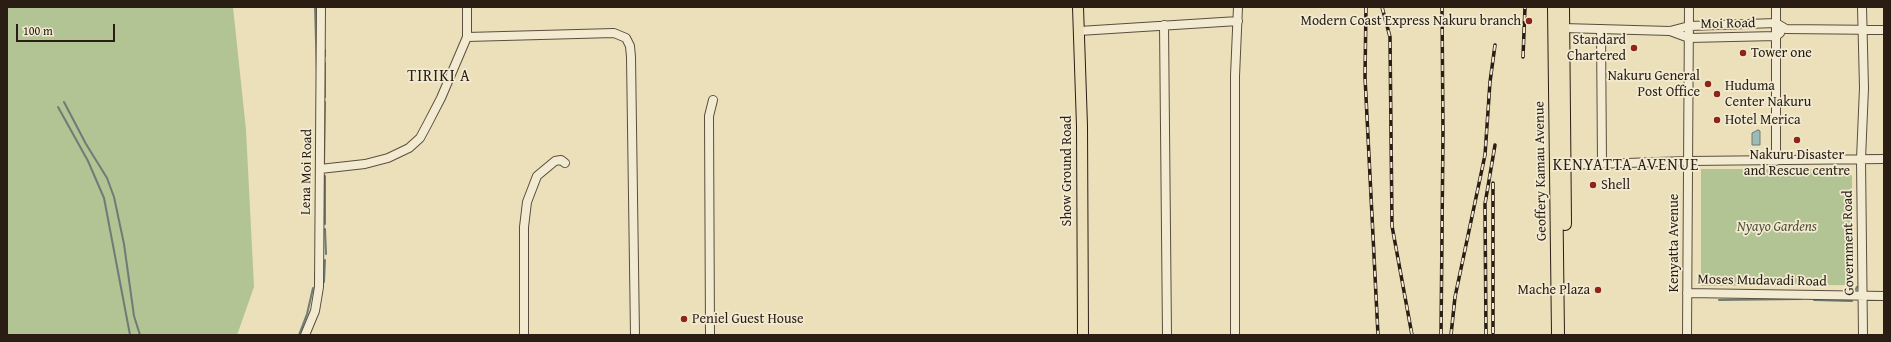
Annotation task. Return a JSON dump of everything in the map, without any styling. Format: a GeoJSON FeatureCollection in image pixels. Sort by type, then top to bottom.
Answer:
{"type":"FeatureCollection","features":[{"type":"Feature","properties":{"kind":"highway","name":"Geoffery Kamau Avenue"},"geometry":{"type":"LineString","coordinates":[[1554,7],[1558,335]]}},
{"type":"Feature","properties":{"kind":"highway","name":"Geoffery Kamau Avenue"},"geometry":{"type":"LineString","coordinates":[[1563,7],[1566,335]]}},
{"type":"Feature","properties":{"kind":"main road","name":"Show Ground Road"},"geometry":{"type":"LineString","coordinates":[[1078,7],[1082,126],[1083,335]]}},
{"type":"Feature","properties":{"kind":"street","name":"Lena Moi Road"},"geometry":{"type":"LineString","coordinates":[[305,335],[314,311],[319,286],[321,7]]}},
{"type":"Feature","properties":{"kind":"street"},"geometry":{"type":"LineString","coordinates":[[320,169],[365,164],[388,158],[408,148],[420,138],[441,98],[467,37],[468,7]]}},
{"type":"Feature","properties":{"kind":"street"},"geometry":{"type":"LineString","coordinates":[[1236,335],[1235,114],[1238,7]]}},
{"type":"Feature","properties":{"kind":"street","name":"Kenyatta Avenue"},"geometry":{"type":"LineString","coordinates":[[1687,335],[1689,7]]}},
{"type":"Feature","properties":{"kind":"street"},"geometry":{"type":"LineString","coordinates":[[1776,7],[1776,161]]}},
{"type":"Feature","properties":{"kind":"street","name":"Government Road"},"geometry":{"type":"LineString","coordinates":[[1862,7],[1864,88],[1861,159],[1864,335]]}},
{"type":"Feature","properties":{"kind":"street"},"geometry":{"type":"LineString","coordinates":[[1078,31],[1238,22]]}},
{"type":"Feature","properties":{"kind":"street","name":"Moi Road"},"geometry":{"type":"LineString","coordinates":[[1563,28],[1670,31],[1689,26],[1776,23],[1786,28],[1884,30]]}},
{"type":"Feature","properties":{"kind":"street"},"geometry":{"type":"LineString","coordinates":[[1164,25],[1167,335]]}},
{"type":"Feature","properties":{"kind":"street"},"geometry":{"type":"LineString","coordinates":[[1776,36],[1786,28]]}},
{"type":"Feature","properties":{"kind":"street"},"geometry":{"type":"LineString","coordinates":[[1601,29],[1602,163]]}},
{"type":"Feature","properties":{"kind":"street","name":"Moi Road"},"geometry":{"type":"LineString","coordinates":[[1670,31],[1689,38],[1776,36]]}},
{"type":"Feature","properties":{"kind":"street"},"geometry":{"type":"LineString","coordinates":[[467,37],[614,33],[626,38],[630,46],[631,57],[635,335]]}},
{"type":"Feature","properties":{"kind":"street"},"geometry":{"type":"LineString","coordinates":[[710,335],[709,116],[712,100]]}},
{"type":"Feature","properties":{"kind":"street"},"geometry":{"type":"LineString","coordinates":[[1564,165],[1688,161],[1884,159]]}},
{"type":"Feature","properties":{"kind":"street"},"geometry":{"type":"LineString","coordinates":[[524,335],[524,227],[527,202],[537,176],[555,162],[561,160],[565,163]]}},
{"type":"Feature","properties":{"kind":"street","name":"Moses Mudavadi Road"},"geometry":{"type":"LineString","coordinates":[[1687,293],[1884,296]]}},
{"type":"Feature","properties":{"kind":"green space"},"geometry":{"type":"Polygon","coordinates":[[[7,7],[233,7],[246,130],[254,287],[237,335],[7,335],[7,7]]]}},
{"type":"Feature","properties":{"kind":"green space","name":"Nyayo Gardens"},"geometry":{"type":"Polygon","coordinates":[[[1701,169],[1845,169],[1852,176],[1852,285],[1701,286],[1701,169]]]}},
{"type":"Feature","properties":{"kind":"water"},"geometry":{"type":"Polygon","coordinates":[[[1758,130],[1760,131],[1760,145],[1752,145],[1752,133],[1758,130]]]}},
{"type":"Feature","properties":{"kind":"waterway"},"geometry":{"type":"LineString","coordinates":[[315,7],[317,74]]}},
{"type":"Feature","properties":{"kind":"waterway"},"geometry":{"type":"LineString","coordinates":[[325,50],[325,56]]}},
{"type":"Feature","properties":{"kind":"waterway"},"geometry":{"type":"LineString","coordinates":[[325,63],[325,97]]}},
{"type":"Feature","properties":{"kind":"waterway"},"geometry":{"type":"LineString","coordinates":[[64,102],[86,144],[107,178],[114,197],[124,244],[134,316],[140,335]]}},
{"type":"Feature","properties":{"kind":"waterway"},"geometry":{"type":"LineString","coordinates":[[324,167],[325,102]]}},
{"type":"Feature","properties":{"kind":"waterway"},"geometry":{"type":"LineString","coordinates":[[58,107],[88,161],[104,198],[130,335]]}},
{"type":"Feature","properties":{"kind":"waterway"},"geometry":{"type":"LineString","coordinates":[[1870,155],[1884,155]]}},
{"type":"Feature","properties":{"kind":"waterway"},"geometry":{"type":"LineString","coordinates":[[325,176],[325,224]]}},
{"type":"Feature","properties":{"kind":"waterway"},"geometry":{"type":"LineString","coordinates":[[325,229],[326,254]]}},
{"type":"Feature","properties":{"kind":"waterway"},"geometry":{"type":"LineString","coordinates":[[324,282],[325,260]]}},
{"type":"Feature","properties":{"kind":"waterway"},"geometry":{"type":"LineString","coordinates":[[315,273],[315,279]]}},
{"type":"Feature","properties":{"kind":"waterway"},"geometry":{"type":"LineString","coordinates":[[1851,292],[1855,291],[1857,287]]}},
{"type":"Feature","properties":{"kind":"waterway"},"geometry":{"type":"LineString","coordinates":[[299,335],[307,314],[313,288]]}},
{"type":"Feature","properties":{"kind":"waterway"},"geometry":{"type":"LineString","coordinates":[[1719,300],[1801,299]]}},
{"type":"Feature","properties":{"kind":"waterway"},"geometry":{"type":"LineString","coordinates":[[1814,300],[1852,301]]}},
{"type":"Feature","properties":{"kind":"railway"},"geometry":{"type":"LineString","coordinates":[[1366,7],[1365,77],[1378,335]]}},
{"type":"Feature","properties":{"kind":"railway"},"geometry":{"type":"LineString","coordinates":[[1382,7],[1390,37],[1392,226],[1412,335]]}},
{"type":"Feature","properties":{"kind":"railway"},"geometry":{"type":"LineString","coordinates":[[1441,335],[1443,132],[1442,7]]}},
{"type":"Feature","properties":{"kind":"railway"},"geometry":{"type":"LineString","coordinates":[[1523,57],[1525,7]]}},
{"type":"Feature","properties":{"kind":"railway"},"geometry":{"type":"LineString","coordinates":[[1451,335],[1455,297],[1485,155],[1490,82],[1495,45]]}},
{"type":"Feature","properties":{"kind":"railway"},"geometry":{"type":"LineString","coordinates":[[1486,335],[1485,204],[1495,145]]}},
{"type":"Feature","properties":{"kind":"railway"},"geometry":{"type":"LineString","coordinates":[[1493,183],[1493,333]]}},
{"type":"Feature","properties":{"kind":"place","name":"Modern Coast Express Nakuru branch"},"geometry":{"type":"Point","coordinates":[1529,21]}},
{"type":"Feature","properties":{"kind":"place","name":"Standard Chartered"},"geometry":{"type":"Point","coordinates":[1634,48]}},
{"type":"Feature","properties":{"kind":"place","name":"Tower one"},"geometry":{"type":"Point","coordinates":[1743,53]}},
{"type":"Feature","properties":{"kind":"place","name":"Nakuru General Post Office"},"geometry":{"type":"Point","coordinates":[1708,84]}},
{"type":"Feature","properties":{"kind":"place","name":"Huduma Center Nakuru"},"geometry":{"type":"Point","coordinates":[1717,94]}},
{"type":"Feature","properties":{"kind":"place","name":"Hotel Merica"},"geometry":{"type":"Point","coordinates":[1717,120]}},
{"type":"Feature","properties":{"kind":"place","name":"Nakuru Disaster and Rescue centre"},"geometry":{"type":"Point","coordinates":[1797,140]}},
{"type":"Feature","properties":{"kind":"place","name":"Shell"},"geometry":{"type":"Point","coordinates":[1593,185]}},
{"type":"Feature","properties":{"kind":"place","name":"Mache Plaza"},"geometry":{"type":"Point","coordinates":[1598,290]}},
{"type":"Feature","properties":{"kind":"place","name":"Peniel Guest House"},"geometry":{"type":"Point","coordinates":[684,319]}},
{"type":"Feature","properties":{"kind":"district","name":"TIRIKI A"},"geometry":{"type":"Point","coordinates":[439,77]}},
{"type":"Feature","properties":{"kind":"district","name":"KENYATTA AVENUE"},"geometry":{"type":"Point","coordinates":[1626,166]}}]}
